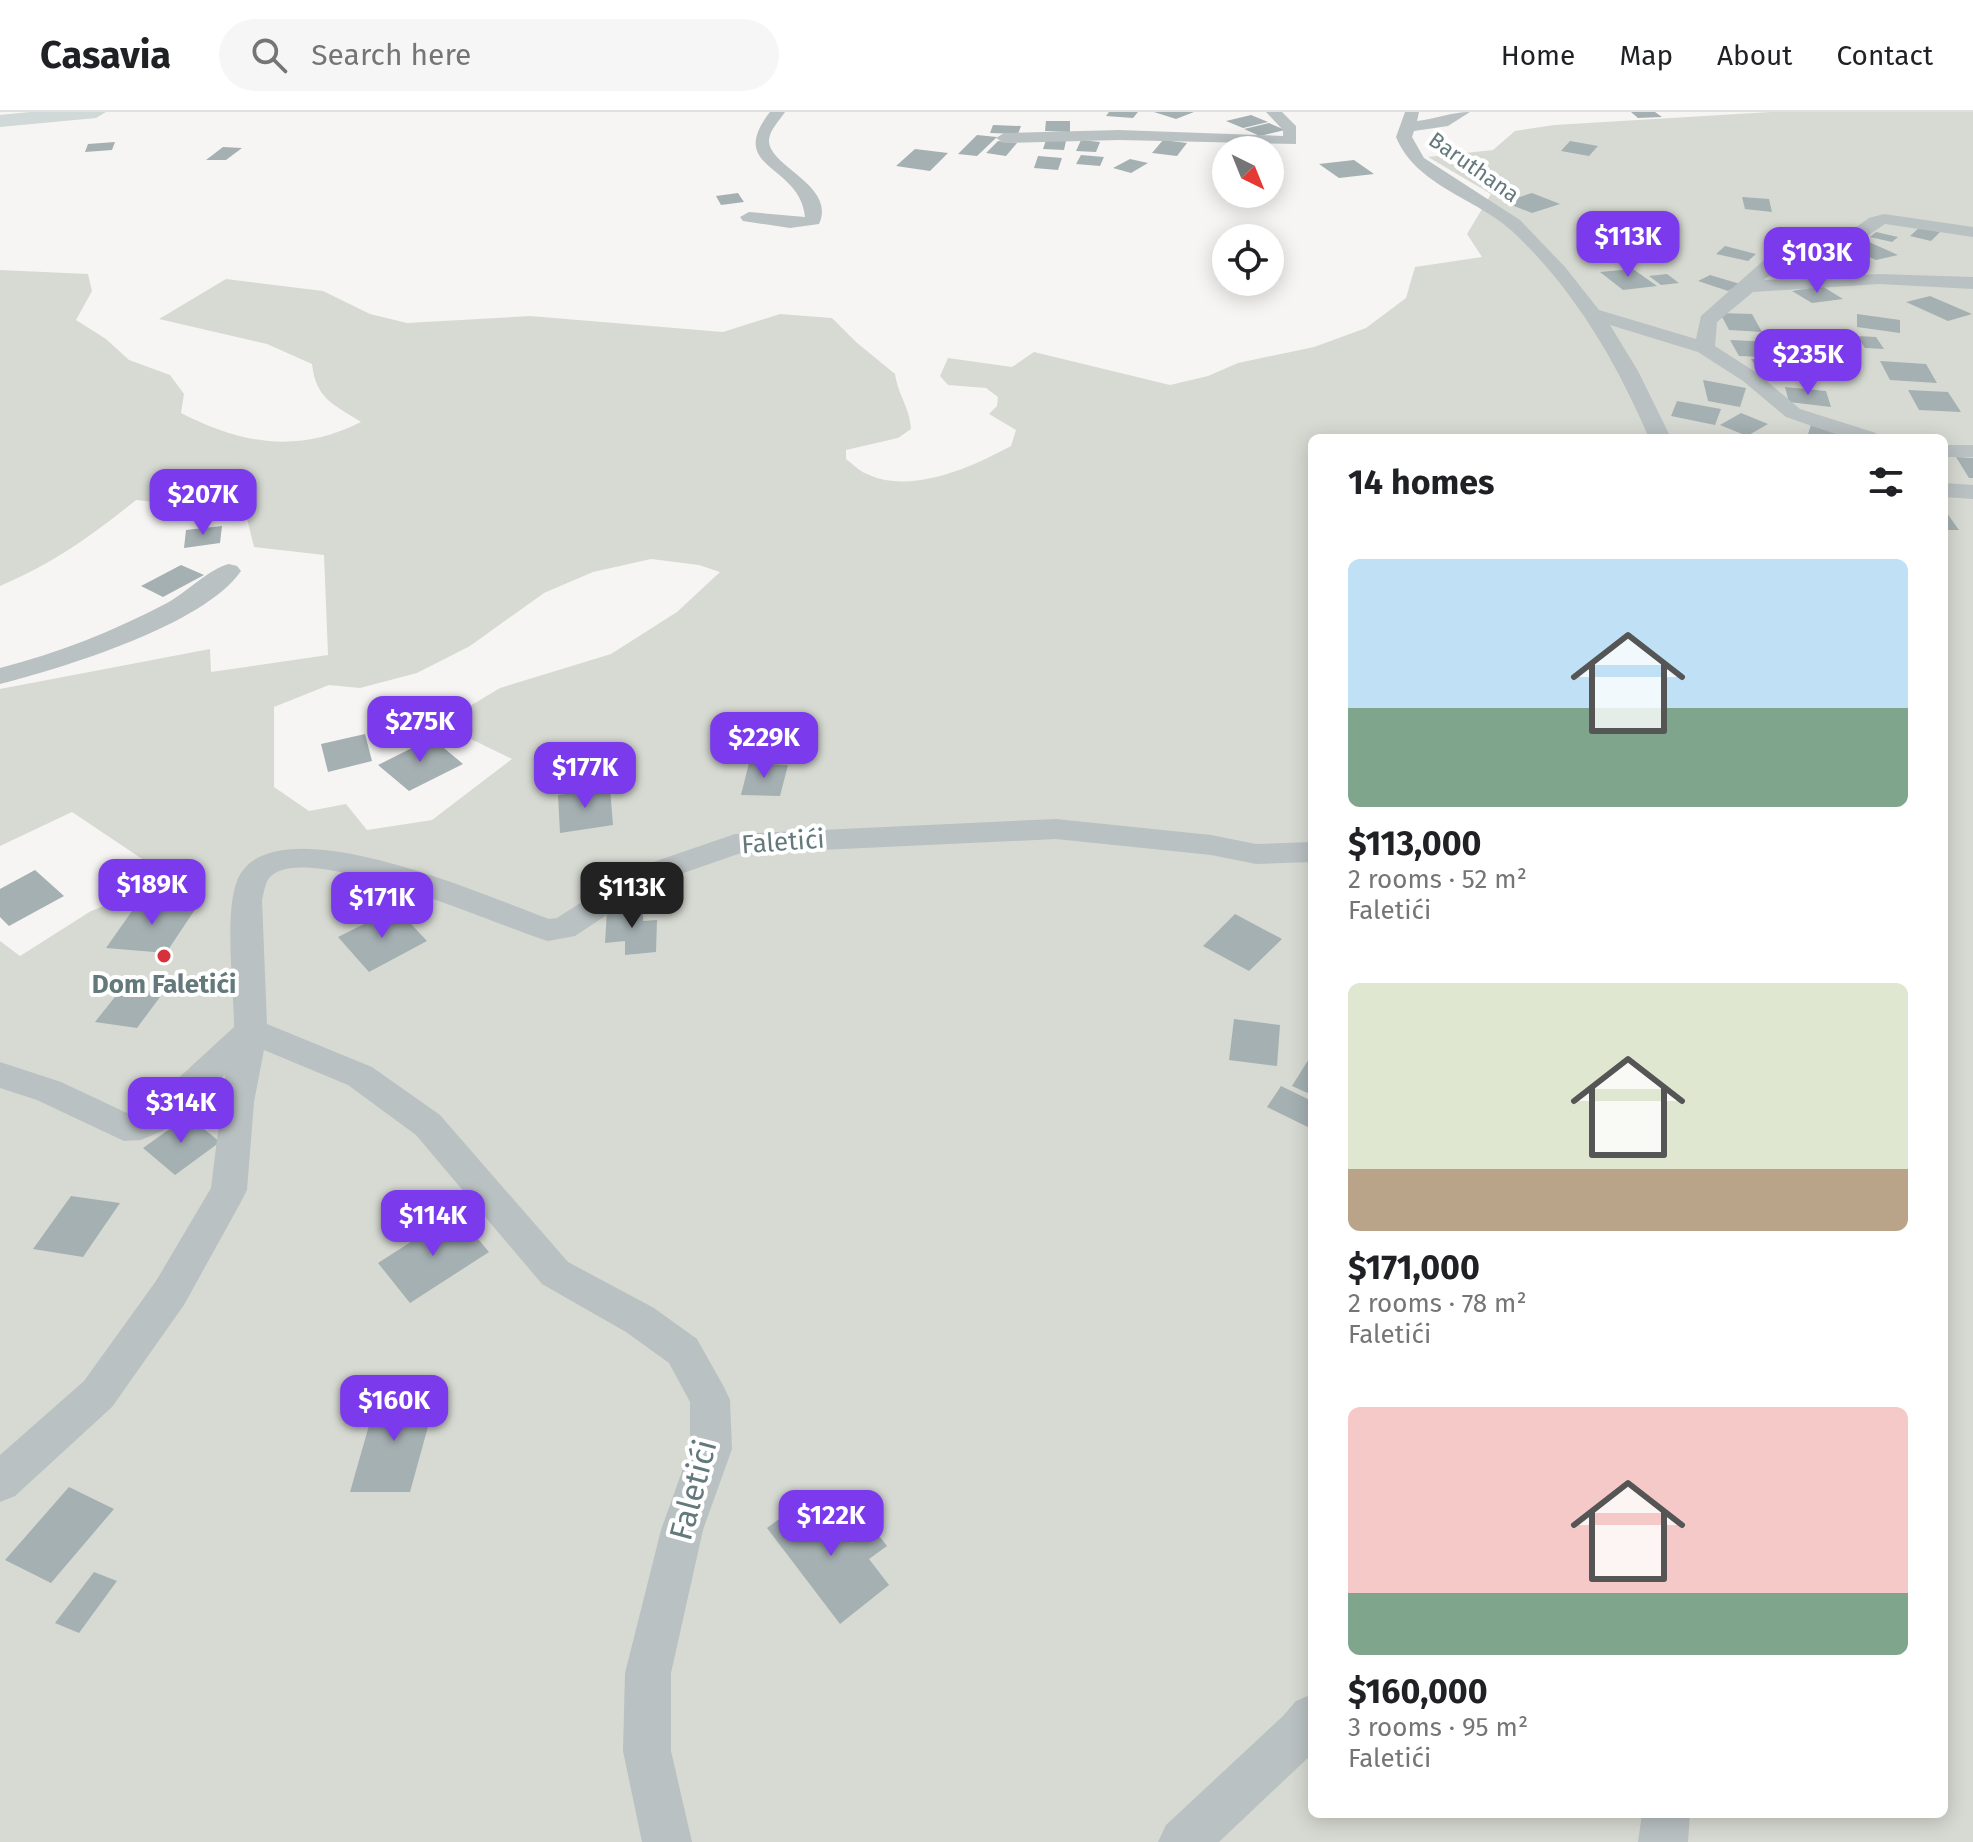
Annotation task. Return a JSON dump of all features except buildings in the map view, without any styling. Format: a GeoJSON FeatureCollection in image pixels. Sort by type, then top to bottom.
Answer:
{"type":"FeatureCollection","features":[{"type":"Feature","properties":{"kind":"main road"},"geometry":{"type":"LineString","coordinates":[[0,121],[96,112]]}},
{"type":"Feature","properties":{"kind":"street"},"geometry":{"type":"LineString","coordinates":[[749,217],[793,223],[813,220],[815,215],[804,187],[796,177],[766,156],[760,144],[763,129],[778,112]]}},
{"type":"Feature","properties":{"kind":"street"},"geometry":{"type":"LineString","coordinates":[[1004,138],[1146,135],[1291,141],[1291,129],[1273,112]]}},
{"type":"Feature","properties":{"kind":"street","name":"Baruthana"},"geometry":{"type":"LineString","coordinates":[[1463,112],[1443,123],[1409,120],[1405,145],[1413,157],[1509,220],[1540,249],[1596,315],[1647,402],[1659,434]]}},
{"type":"Feature","properties":{"kind":"street"},"geometry":{"type":"LineString","coordinates":[[1705,348],[1708,320],[1769,265],[1785,255],[1847,242],[1884,219],[1972,232]]}},
{"type":"Feature","properties":{"kind":"street"},"geometry":{"type":"LineString","coordinates":[[1748,287],[1879,279],[1973,283]]}},
{"type":"Feature","properties":{"kind":"street"},"geometry":{"type":"LineString","coordinates":[[1596,315],[1705,348],[1750,377],[1793,413],[1856,434]]}},
{"type":"Feature","properties":{"kind":"street"},"geometry":{"type":"LineString","coordinates":[[1948,451],[1973,451]]}},
{"type":"Feature","properties":{"kind":"street"},"geometry":{"type":"LineString","coordinates":[[1948,490],[1973,492]]}},
{"type":"Feature","properties":{"kind":"street"},"geometry":{"type":"LineString","coordinates":[[0,676],[53,661],[187,604],[214,588],[229,571]]}},
{"type":"Feature","properties":{"kind":"street","name":"Faletići"},"geometry":{"type":"LineString","coordinates":[[0,1482],[98,1394],[170,1293],[229,1190],[237,1102],[251,1031],[247,900],[253,879],[261,868],[283,859],[342,860],[397,876],[548,930],[564,928],[644,876],[735,844],[1056,829],[1181,841],[1256,854],[1308,852]]}},
{"type":"Feature","properties":{"kind":"street"},"geometry":{"type":"LineString","coordinates":[[0,1075],[49,1091],[124,1127],[141,1126],[159,1117],[251,1031]]}},
{"type":"Feature","properties":{"kind":"street","name":"Faletići"},"geometry":{"type":"LineString","coordinates":[[251,1031],[360,1076],[428,1125],[555,1273],[640,1320],[683,1351],[710,1400],[711,1449],[682,1530],[648,1673],[647,1751],[667,1842]]}},
{"type":"Feature","properties":{"kind":"street"},"geometry":{"type":"LineString","coordinates":[[1183,1842],[1308,1722]]}},
{"type":"Feature","properties":{"kind":"street"},"geometry":{"type":"LineString","coordinates":[[1663,1842],[1666,1818]]}},
{"type":"Feature","properties":{"kind":"shaded area"},"geometry":{"type":"Polygon","coordinates":[[[1771,112],[1973,112],[1973,1842],[0,1842],[0,941],[20,956],[91,911],[172,879],[72,812],[0,846],[0,689],[210,649],[211,672],[328,655],[324,555],[254,547],[245,511],[136,500],[71,548],[0,586],[0,270],[88,274],[92,291],[76,320],[106,339],[129,360],[170,375],[184,394],[181,413],[226,432],[270,441],[315,438],[361,422],[334,405],[322,393],[312,364],[267,344],[159,319],[226,279],[323,291],[370,314],[407,323],[530,316],[723,332],[780,314],[832,318],[895,374],[911,429],[898,438],[846,450],[846,459],[864,473],[884,480],[922,480],[960,470],[1011,446],[1016,430],[989,414],[997,406],[998,397],[986,388],[948,385],[940,376],[948,358],[1012,367],[1034,352],[1170,385],[1208,376],[1238,363],[1314,347],[1366,328],[1406,298],[1415,267],[1482,257],[1467,234],[1491,194],[1428,157],[1493,150],[1515,131],[1554,125],[1771,112]],[[651,559],[593,572],[544,593],[470,646],[417,673],[360,688],[329,685],[274,707],[274,787],[309,811],[346,804],[367,830],[432,820],[512,759],[440,724],[500,688],[611,654],[677,612],[720,572],[699,565],[651,559]]]}},
{"type":"Feature","properties":{"kind":"place","name":"Dom Faletići"},"geometry":{"type":"Point","coordinates":[164,956]}}]}
